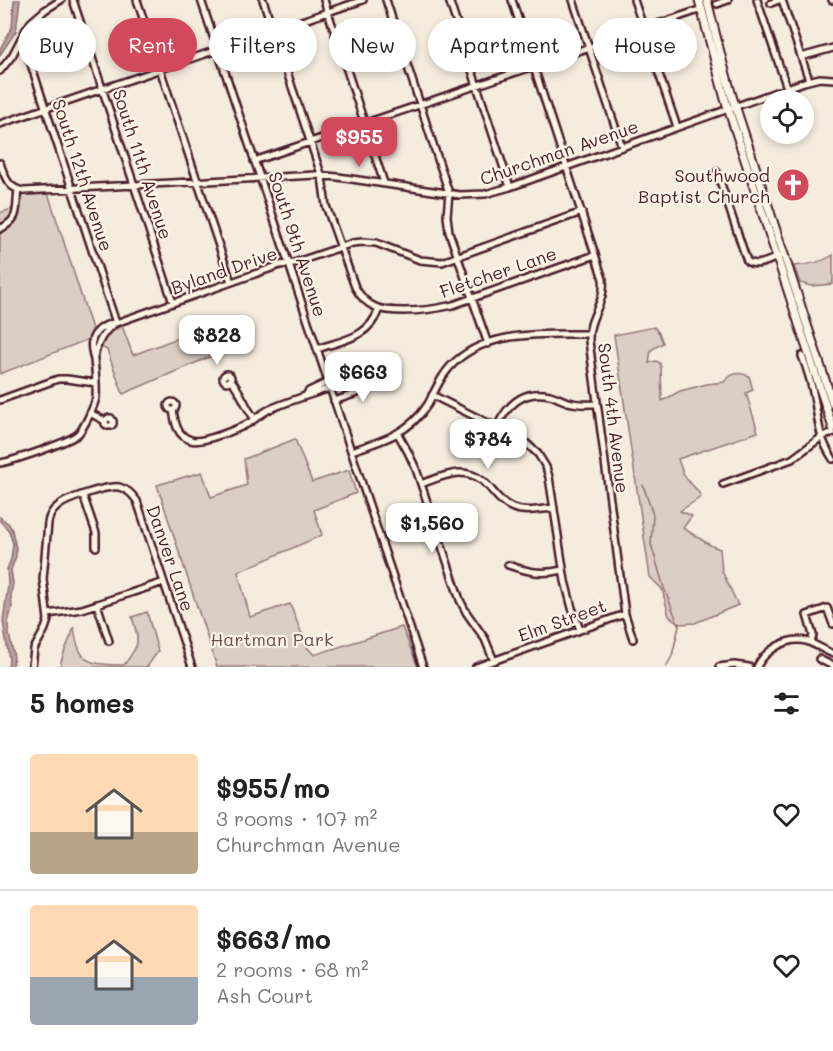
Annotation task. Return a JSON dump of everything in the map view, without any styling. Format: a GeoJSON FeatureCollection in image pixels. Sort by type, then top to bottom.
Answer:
{"type":"FeatureCollection","features":[{"type":"Feature","properties":{"kind":"main road"},"geometry":{"type":"LineString","coordinates":[[699,0],[728,110],[781,256]]}},
{"type":"Feature","properties":{"kind":"main road"},"geometry":{"type":"LineString","coordinates":[[707,0],[723,64],[833,428]]}},
{"type":"Feature","properties":{"kind":"main road"},"geometry":{"type":"LineString","coordinates":[[788,281],[833,404]]}},
{"type":"Feature","properties":{"kind":"street"},"geometry":{"type":"LineString","coordinates":[[35,18],[49,6],[61,0]]}},
{"type":"Feature","properties":{"kind":"street","name":"South 11th Avenue"},"geometry":{"type":"LineString","coordinates":[[73,0],[173,303]]}},
{"type":"Feature","properties":{"kind":"street"},"geometry":{"type":"LineString","coordinates":[[137,0],[143,18]]}},
{"type":"Feature","properties":{"kind":"street","name":"South 9th Avenue"},"geometry":{"type":"LineString","coordinates":[[201,0],[209,24]]}},
{"type":"Feature","properties":{"kind":"street"},"geometry":{"type":"LineString","coordinates":[[263,0],[269,18]]}},
{"type":"Feature","properties":{"kind":"street"},"geometry":{"type":"LineString","coordinates":[[324,0],[384,183]]}},
{"type":"Feature","properties":{"kind":"street"},"geometry":{"type":"LineString","coordinates":[[311,18],[363,0]]}},
{"type":"Feature","properties":{"kind":"street"},"geometry":{"type":"LineString","coordinates":[[386,0],[449,194],[448,223],[451,239],[488,344]]}},
{"type":"Feature","properties":{"kind":"street"},"geometry":{"type":"LineString","coordinates":[[449,0],[510,187]]}},
{"type":"Feature","properties":{"kind":"street","name":"South 4th Avenue"},"geometry":{"type":"LineString","coordinates":[[512,0],[518,18]]}},
{"type":"Feature","properties":{"kind":"street"},"geometry":{"type":"LineString","coordinates":[[573,0],[622,147]]}},
{"type":"Feature","properties":{"kind":"street"},"geometry":{"type":"LineString","coordinates":[[634,0],[640,18]]}},
{"type":"Feature","properties":{"kind":"street"},"geometry":{"type":"LineString","coordinates":[[717,4],[728,0]]}},
{"type":"Feature","properties":{"kind":"street"},"geometry":{"type":"LineString","coordinates":[[757,0],[787,88]]}},
{"type":"Feature","properties":{"kind":"street"},"geometry":{"type":"LineString","coordinates":[[771,3],[781,0],[801,57],[812,80]]}},
{"type":"Feature","properties":{"kind":"street"},"geometry":{"type":"LineString","coordinates":[[675,18],[702,9]]}},
{"type":"Feature","properties":{"kind":"street"},"geometry":{"type":"LineString","coordinates":[[0,71],[18,45]]}},
{"type":"Feature","properties":{"kind":"street"},"geometry":{"type":"LineString","coordinates":[[581,49],[593,45]]}},
{"type":"Feature","properties":{"kind":"street"},"geometry":{"type":"LineString","coordinates":[[801,57],[833,48]]}},
{"type":"Feature","properties":{"kind":"street","name":"South 12th Avenue"},"geometry":{"type":"LineString","coordinates":[[34,72],[116,323]]}},
{"type":"Feature","properties":{"kind":"street"},"geometry":{"type":"LineString","coordinates":[[0,124],[151,72]]}},
{"type":"Feature","properties":{"kind":"street"},"geometry":{"type":"LineString","coordinates":[[161,72],[231,282]]}},
{"type":"Feature","properties":{"kind":"street","name":"South 9th Avenue"},"geometry":{"type":"LineString","coordinates":[[225,72],[423,667]]}},
{"type":"Feature","properties":{"kind":"street"},"geometry":{"type":"LineString","coordinates":[[286,72],[321,175],[326,206],[358,292],[366,302],[379,309],[372,324],[362,333],[317,349]]}},
{"type":"Feature","properties":{"kind":"street"},"geometry":{"type":"LineString","coordinates":[[254,161],[513,72]]}},
{"type":"Feature","properties":{"kind":"street","name":"South 4th Avenue"},"geometry":{"type":"LineString","coordinates":[[535,72],[603,279],[604,291],[591,322],[589,334],[625,614],[633,639]]}},
{"type":"Feature","properties":{"kind":"street"},"geometry":{"type":"LineString","coordinates":[[659,72],[677,128]]}},
{"type":"Feature","properties":{"kind":"street","name":"Churchman Avenue"},"geometry":{"type":"LineString","coordinates":[[18,190],[321,175],[449,194],[482,195],[787,88],[812,80],[833,79]]}},
{"type":"Feature","properties":{"kind":"street"},"geometry":{"type":"LineString","coordinates":[[0,163],[7,181],[18,190],[16,214],[9,224],[0,229]]}},
{"type":"Feature","properties":{"kind":"street"},"geometry":{"type":"LineString","coordinates":[[717,172],[747,261],[755,264],[781,256]]}},
{"type":"Feature","properties":{"kind":"street","name":"Byland Drive"},"geometry":{"type":"LineString","coordinates":[[95,382],[91,345],[94,335],[107,325],[280,265],[357,242],[376,243],[426,262],[442,262],[582,212]]}},
{"type":"Feature","properties":{"kind":"street","name":"Fletcher Lane"},"geometry":{"type":"LineString","coordinates":[[379,309],[388,311],[425,310],[447,306],[595,255]]}},
{"type":"Feature","properties":{"kind":"street"},"geometry":{"type":"LineString","coordinates":[[351,451],[398,434],[414,422],[443,376],[456,361],[468,352],[510,337],[531,334],[589,334]]}},
{"type":"Feature","properties":{"kind":"street"},"geometry":{"type":"LineString","coordinates":[[802,356],[821,438],[833,459]]}},
{"type":"Feature","properties":{"kind":"street"},"geometry":{"type":"LineString","coordinates":[[0,400],[58,379],[95,382],[95,400],[90,413],[81,430],[71,439],[0,464]]}},
{"type":"Feature","properties":{"kind":"street"},"geometry":{"type":"LineString","coordinates":[[231,380],[255,419]]}},
{"type":"Feature","properties":{"kind":"street"},"geometry":{"type":"LineString","coordinates":[[334,401],[366,390],[371,384]]}},
{"type":"Feature","properties":{"kind":"street"},"geometry":{"type":"LineString","coordinates":[[173,410],[180,434],[196,441],[205,440],[240,428],[265,412],[329,385]]}},
{"type":"Feature","properties":{"kind":"street"},"geometry":{"type":"LineString","coordinates":[[432,395],[524,441],[538,454],[548,472],[563,570],[569,599],[580,630]]}},
{"type":"Feature","properties":{"kind":"street"},"geometry":{"type":"LineString","coordinates":[[497,427],[511,405],[529,395],[549,395],[567,402],[597,404]]}},
{"type":"Feature","properties":{"kind":"street"},"geometry":{"type":"LineString","coordinates":[[90,413],[105,421]]}},
{"type":"Feature","properties":{"kind":"street"},"geometry":{"type":"LineString","coordinates":[[723,484],[792,459],[821,438],[833,433]]}},
{"type":"Feature","properties":{"kind":"street"},"geometry":{"type":"LineString","coordinates":[[398,434],[421,484],[460,600],[485,639],[494,661]]}},
{"type":"Feature","properties":{"kind":"street"},"geometry":{"type":"LineString","coordinates":[[421,484],[451,474],[465,473],[474,475],[483,481],[502,501],[513,508],[529,511],[554,508]]}},
{"type":"Feature","properties":{"kind":"street","name":"Danver Lane"},"geometry":{"type":"LineString","coordinates":[[83,495],[113,487],[131,494],[138,504],[192,667]]}},
{"type":"Feature","properties":{"kind":"street"},"geometry":{"type":"LineString","coordinates":[[32,667],[33,651],[45,629],[48,614],[43,579],[48,524],[57,506],[83,495],[96,536],[96,548]]}},
{"type":"Feature","properties":{"kind":"street"},"geometry":{"type":"LineString","coordinates":[[508,565],[535,573],[563,570]]}},
{"type":"Feature","properties":{"kind":"street"},"geometry":{"type":"LineString","coordinates":[[48,614],[82,609],[164,582]]}},
{"type":"Feature","properties":{"kind":"street"},"geometry":{"type":"LineString","coordinates":[[97,604],[109,641]]}},
{"type":"Feature","properties":{"kind":"street"},"geometry":{"type":"LineString","coordinates":[[811,643],[813,635],[807,615],[827,608],[833,624]]}},
{"type":"Feature","properties":{"kind":"street","name":"Elm Street"},"geometry":{"type":"LineString","coordinates":[[476,667],[625,614]]}},
{"type":"Feature","properties":{"kind":"street"},"geometry":{"type":"LineString","coordinates":[[757,667],[765,655],[778,646],[795,640],[811,643],[833,654]]}},
{"type":"Feature","properties":{"kind":"street"},"geometry":{"type":"LineString","coordinates":[[819,660],[833,666]]}},
{"type":"Feature","properties":{"kind":"street"},"geometry":{"type":"LineString","coordinates":[[719,667],[736,665],[749,667]]}},
{"type":"Feature","properties":{"kind":"green space"},"geometry":{"type":"Polygon","coordinates":[[[18,190],[47,190],[93,332],[89,339],[0,374],[0,213],[17,207],[18,190]]]}},
{"type":"Feature","properties":{"kind":"green space"},"geometry":{"type":"Polygon","coordinates":[[[833,255],[833,284],[811,286],[800,283],[794,266],[814,263],[833,255]]]}},
{"type":"Feature","properties":{"kind":"green space"},"geometry":{"type":"Polygon","coordinates":[[[122,326],[133,355],[207,327],[214,355],[123,394],[107,350],[99,346],[108,333],[122,326]]]}},
{"type":"Feature","properties":{"kind":"green space"},"geometry":{"type":"Polygon","coordinates":[[[654,327],[663,343],[651,350],[649,363],[656,361],[660,363],[662,401],[680,391],[724,382],[732,375],[739,373],[749,376],[753,390],[746,393],[758,432],[678,459],[685,476],[701,497],[680,511],[692,516],[683,528],[720,549],[722,571],[738,605],[695,623],[680,624],[669,616],[662,589],[650,577],[614,335],[654,327]]]}},
{"type":"Feature","properties":{"kind":"green space","name":"Hartman Park"},"geometry":{"type":"Polygon","coordinates":[[[295,439],[312,482],[349,470],[356,493],[314,510],[322,535],[238,572],[250,617],[290,604],[307,647],[314,655],[402,627],[418,667],[217,667],[157,485],[202,472],[211,497],[247,485],[244,459],[295,439]]]}},
{"type":"Feature","properties":{"kind":"green space"},"geometry":{"type":"Polygon","coordinates":[[[147,612],[158,651],[147,667],[60,667],[74,627],[79,649],[88,660],[94,663],[124,665],[137,642],[132,617],[147,612]]]}},
{"type":"Feature","properties":{"kind":"shaded area"},"geometry":{"type":"Polygon","coordinates":[[[14,0],[20,0],[16,31],[0,55],[0,49],[12,27],[14,0]]]}},
{"type":"Feature","properties":{"kind":"shaded area"},"geometry":{"type":"Polygon","coordinates":[[[0,517],[9,524],[16,548],[11,570],[12,607],[8,623],[14,657],[12,667],[8,667],[9,659],[3,621],[8,585],[7,569],[13,544],[9,531],[0,521],[0,517]]]}},
{"type":"Feature","properties":{"kind":"waterway"},"geometry":{"type":"LineString","coordinates":[[643,485],[653,515],[651,544],[664,588],[679,626],[672,656],[666,667]]}},
{"type":"Feature","properties":{"kind":"place","name":"Southwood Baptist Church"},"geometry":{"type":"Point","coordinates":[793,185]}}]}
